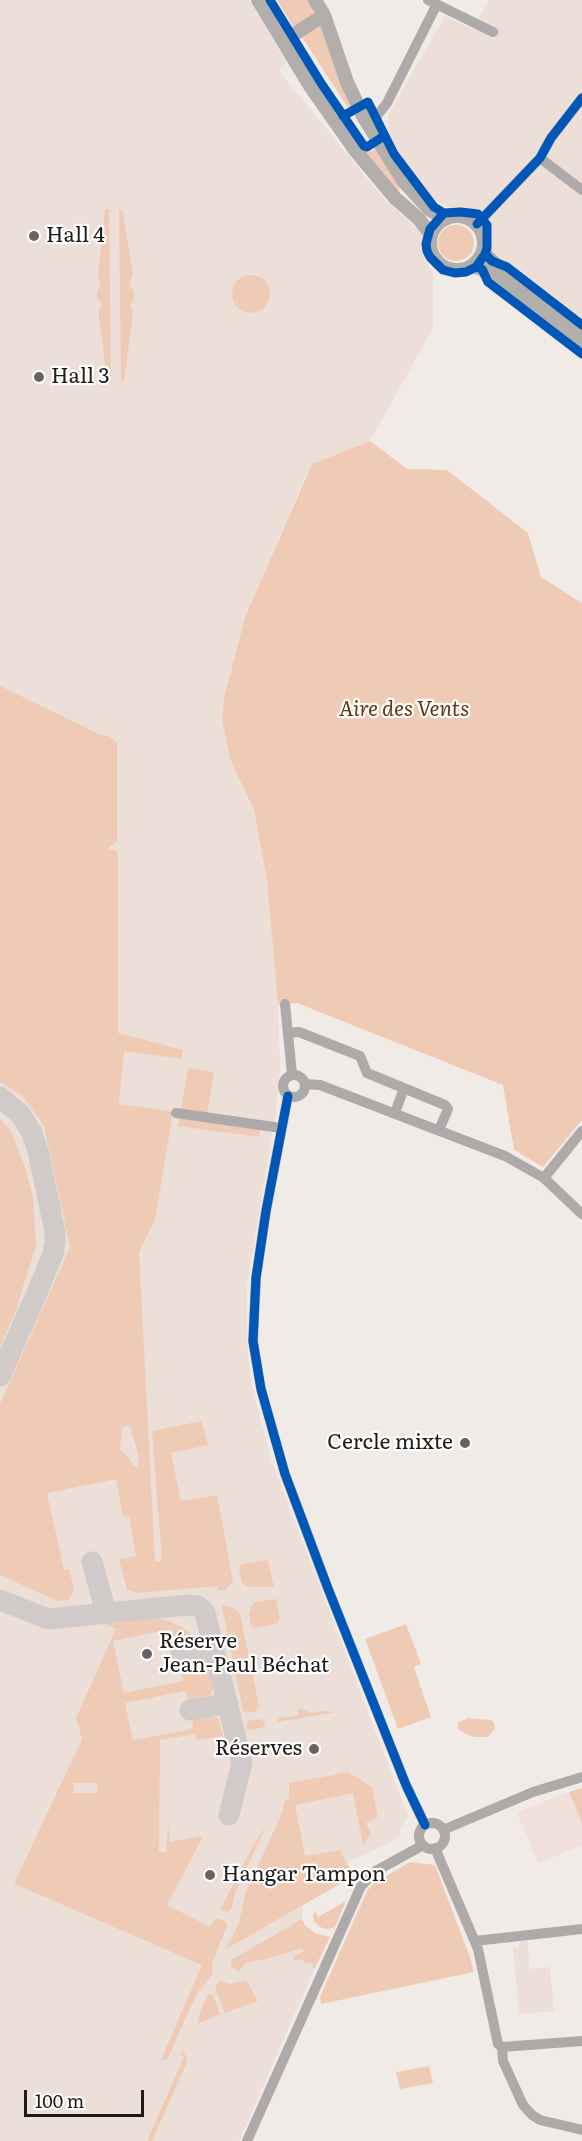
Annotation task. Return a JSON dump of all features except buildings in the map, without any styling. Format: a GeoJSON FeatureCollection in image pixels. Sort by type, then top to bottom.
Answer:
{"type":"FeatureCollection","features":[{"type":"Feature","properties":{"kind":"main road"},"geometry":{"type":"LineString","coordinates":[[258,0],[310,86],[355,150],[395,198],[421,221],[431,235]]}},
{"type":"Feature","properties":{"kind":"main road"},"geometry":{"type":"LineString","coordinates":[[315,0],[324,15],[347,82],[367,122],[404,182],[429,209],[445,219]]}},
{"type":"Feature","properties":{"kind":"main road"},"geometry":{"type":"LineString","coordinates":[[284,41],[324,15]]}},
{"type":"Feature","properties":{"kind":"main road"},"geometry":{"type":"LineString","coordinates":[[472,266],[483,252],[483,235],[477,224],[464,216],[445,219],[437,225],[431,235],[431,250],[434,257],[444,266],[455,270],[472,266],[482,269],[582,346]]}},
{"type":"Feature","properties":{"kind":"main road"},"geometry":{"type":"LineString","coordinates":[[483,252],[582,332]]}},
{"type":"Feature","properties":{"kind":"street"},"geometry":{"type":"LineString","coordinates":[[367,122],[376,117],[387,103],[432,2],[493,32]]}},
{"type":"Feature","properties":{"kind":"street"},"geometry":{"type":"LineString","coordinates":[[477,224],[540,158],[551,138],[582,98]]}},
{"type":"Feature","properties":{"kind":"street"},"geometry":{"type":"LineString","coordinates":[[540,158],[582,190]]}},
{"type":"Feature","properties":{"kind":"street"},"geometry":{"type":"LineString","coordinates":[[285,1004],[292,1074]]}},
{"type":"Feature","properties":{"kind":"street"},"geometry":{"type":"LineString","coordinates":[[288,1032],[299,1032],[360,1056],[367,1073],[445,1105],[448,1109],[439,1130]]}},
{"type":"Feature","properties":{"kind":"street"},"geometry":{"type":"LineString","coordinates":[[292,1074],[299,1076],[305,1084],[304,1091],[298,1096],[288,1096],[283,1090],[283,1083],[292,1074]]}},
{"type":"Feature","properties":{"kind":"street"},"geometry":{"type":"LineString","coordinates":[[305,1084],[320,1084],[505,1156],[544,1178],[582,1214]]}},
{"type":"Feature","properties":{"kind":"street"},"geometry":{"type":"LineString","coordinates":[[395,1113],[404,1088]]}},
{"type":"Feature","properties":{"kind":"street"},"geometry":{"type":"LineString","coordinates":[[288,1096],[256,1278],[253,1341],[261,1389],[270,1429],[285,1474],[327,1586],[406,1785],[425,1825]]}},
{"type":"Feature","properties":{"kind":"street"},"geometry":{"type":"LineString","coordinates":[[176,1113],[281,1128]]}},
{"type":"Feature","properties":{"kind":"street"},"geometry":{"type":"LineString","coordinates":[[544,1178],[582,1131]]}},
{"type":"Feature","properties":{"kind":"street"},"geometry":{"type":"LineString","coordinates":[[443,1830],[533,1792],[582,1777]]}},
{"type":"Feature","properties":{"kind":"street"},"geometry":{"type":"LineString","coordinates":[[247,2141],[361,1886],[376,1871],[423,1845],[435,1848],[440,1846],[444,1839],[443,1830],[435,1824],[425,1825],[419,1837],[423,1845]]}},
{"type":"Feature","properties":{"kind":"street"},"geometry":{"type":"LineString","coordinates":[[435,1848],[475,1941],[498,2044],[502,2047],[503,2061],[527,2110],[540,2120],[582,2130]]}},
{"type":"Feature","properties":{"kind":"street"},"geometry":{"type":"LineString","coordinates":[[475,1941],[582,1929]]}},
{"type":"Feature","properties":{"kind":"street"},"geometry":{"type":"LineString","coordinates":[[502,2047],[582,2041]]}},
{"type":"Feature","properties":{"kind":"shaded area"},"geometry":{"type":"Polygon","coordinates":[[[0,0],[249,0],[287,63],[279,71],[384,199],[423,234],[422,254],[433,273],[433,328],[370,441],[312,464],[306,475],[245,617],[231,669],[222,720],[230,759],[254,810],[267,881],[278,1005],[280,1065],[276,1112],[247,1287],[247,1342],[251,1383],[272,1462],[408,1816],[400,1830],[401,1837],[347,1863],[342,1855],[264,1928],[303,1905],[302,1919],[314,1970],[239,2141],[0,2141],[0,0]]]}},
{"type":"Feature","properties":{"kind":"shaded area"},"geometry":{"type":"Polygon","coordinates":[[[489,0],[582,0],[582,318],[492,261],[479,222],[432,199],[395,151],[388,137],[388,115],[445,16],[473,29],[489,0]]]}},
{"type":"Feature","properties":{"kind":"shaded area"},"geometry":{"type":"Polygon","coordinates":[[[569,1792],[582,1823],[582,1845],[538,1863],[517,1812],[569,1792]]]}},
{"type":"Feature","properties":{"kind":"shaded area"},"geometry":{"type":"Polygon","coordinates":[[[527,1941],[530,1969],[550,1967],[554,2011],[519,2014],[513,1948],[519,1947],[519,1942],[527,1941]]]}},
{"type":"Feature","properties":{"kind":"green space"},"geometry":{"type":"Polygon","coordinates":[[[277,0],[310,0],[314,11],[312,18],[294,28],[277,0]]]}},
{"type":"Feature","properties":{"kind":"green space"},"geometry":{"type":"Polygon","coordinates":[[[321,25],[356,113],[352,114],[302,37],[321,25]]]}},
{"type":"Feature","properties":{"kind":"green space"},"geometry":{"type":"Polygon","coordinates":[[[293,43],[364,148],[370,152],[377,148],[397,180],[400,191],[395,190],[366,157],[293,43]]]}},
{"type":"Feature","properties":{"kind":"green space"},"geometry":{"type":"Polygon","coordinates":[[[105,209],[109,209],[111,383],[108,383],[99,319],[99,310],[103,304],[97,299],[97,292],[101,286],[98,276],[105,209]]]}},
{"type":"Feature","properties":{"kind":"green space"},"geometry":{"type":"Polygon","coordinates":[[[119,210],[122,210],[133,274],[129,285],[134,291],[134,299],[130,305],[133,314],[124,381],[121,381],[119,210]]]}},
{"type":"Feature","properties":{"kind":"green space"},"geometry":{"type":"Polygon","coordinates":[[[456,225],[469,230],[474,243],[469,256],[456,261],[443,256],[438,243],[443,230],[456,225]]]}},
{"type":"Feature","properties":{"kind":"green space"},"geometry":{"type":"Polygon","coordinates":[[[251,275],[265,280],[270,294],[265,308],[251,313],[237,308],[232,294],[237,280],[251,275]]]}},
{"type":"Feature","properties":{"kind":"green space","name":"Aire des Vents"},"geometry":{"type":"Polygon","coordinates":[[[370,441],[407,469],[447,470],[528,533],[541,577],[582,603],[582,1120],[543,1167],[514,1150],[503,1085],[297,1003],[278,1005],[267,881],[254,810],[230,759],[222,720],[224,698],[245,617],[312,464],[370,441]]]}},
{"type":"Feature","properties":{"kind":"green space"},"geometry":{"type":"Polygon","coordinates":[[[0,686],[101,735],[109,736],[117,743],[117,842],[108,849],[117,851],[118,856],[118,1033],[183,1050],[181,1059],[124,1051],[119,1104],[173,1112],[155,1220],[139,1252],[155,1561],[162,1561],[152,1431],[201,1421],[208,1445],[171,1453],[181,1501],[217,1495],[233,1581],[225,1590],[219,1591],[217,1586],[138,1593],[127,1590],[119,1559],[136,1556],[129,1516],[123,1517],[116,1479],[47,1493],[64,1570],[69,1569],[74,1589],[69,1600],[58,1601],[0,1575],[0,1404],[70,1247],[44,1126],[23,1096],[0,1082],[0,686]],[[130,1425],[122,1427],[120,1450],[129,1458],[134,1467],[139,1467],[130,1425]]]}},
{"type":"Feature","properties":{"kind":"green space"},"geometry":{"type":"Polygon","coordinates":[[[188,1068],[214,1072],[207,1115],[181,1111],[188,1068]]]}},
{"type":"Feature","properties":{"kind":"green space"},"geometry":{"type":"Polygon","coordinates":[[[179,1118],[260,1128],[259,1137],[178,1126],[179,1118]]]}},
{"type":"Feature","properties":{"kind":"green space"},"geometry":{"type":"Polygon","coordinates":[[[0,1119],[11,1131],[25,1167],[33,1197],[36,1246],[18,1306],[0,1347],[0,1119]]]}},
{"type":"Feature","properties":{"kind":"green space"},"geometry":{"type":"Polygon","coordinates":[[[268,1560],[274,1587],[248,1587],[242,1582],[239,1570],[241,1564],[268,1560]]]}},
{"type":"Feature","properties":{"kind":"green space"},"geometry":{"type":"Polygon","coordinates":[[[276,1599],[279,1623],[254,1628],[251,1626],[249,1614],[252,1605],[255,1602],[276,1599]]]}},
{"type":"Feature","properties":{"kind":"green space"},"geometry":{"type":"Polygon","coordinates":[[[224,1605],[234,1608],[240,1614],[259,1706],[256,1711],[247,1713],[243,1711],[222,1607],[224,1605]]]}},
{"type":"Feature","properties":{"kind":"green space"},"geometry":{"type":"Polygon","coordinates":[[[151,1617],[182,1627],[195,1638],[192,1643],[176,1646],[172,1629],[113,1641],[124,1693],[183,1681],[180,1663],[187,1662],[186,1657],[202,1654],[206,1657],[213,1689],[210,1695],[188,1700],[186,1691],[125,1703],[133,1740],[193,1729],[192,1718],[211,1715],[218,1718],[223,1736],[197,1740],[195,1734],[160,1740],[159,1852],[166,1853],[168,1824],[170,1842],[203,1836],[167,1905],[210,1927],[216,1918],[225,1921],[227,1925],[212,1964],[213,1973],[196,1995],[168,2058],[163,2060],[161,2060],[202,1965],[14,1884],[82,1739],[76,1718],[116,1629],[103,1623],[151,1617]],[[74,1783],[74,1793],[98,1793],[97,1783],[74,1783]]]}},
{"type":"Feature","properties":{"kind":"green space"},"geometry":{"type":"Polygon","coordinates":[[[406,1624],[421,1664],[414,1667],[431,1717],[398,1729],[365,1639],[406,1624]]]}},
{"type":"Feature","properties":{"kind":"green space"},"geometry":{"type":"Polygon","coordinates":[[[298,1709],[312,1713],[336,1712],[278,1722],[282,1716],[284,1718],[299,1715],[298,1709]]]}},
{"type":"Feature","properties":{"kind":"green space"},"geometry":{"type":"Polygon","coordinates":[[[468,1718],[491,1720],[494,1722],[495,1729],[486,1737],[466,1734],[458,1729],[458,1725],[459,1722],[468,1718]]]}},
{"type":"Feature","properties":{"kind":"green space"},"geometry":{"type":"Polygon","coordinates":[[[259,1719],[264,1721],[265,1727],[247,1730],[248,1721],[259,1719]]]}},
{"type":"Feature","properties":{"kind":"green space"},"geometry":{"type":"Polygon","coordinates":[[[348,1772],[372,1787],[378,1817],[366,1823],[371,1834],[363,1845],[353,1793],[295,1805],[305,1856],[340,1850],[354,1876],[226,1949],[239,1923],[245,1894],[282,1813],[285,1800],[289,1799],[289,1783],[348,1772]]]}},
{"type":"Feature","properties":{"kind":"green space"},"geometry":{"type":"Polygon","coordinates":[[[582,1788],[582,1823],[569,1792],[582,1788]]]}},
{"type":"Feature","properties":{"kind":"green space"},"geometry":{"type":"Polygon","coordinates":[[[267,1824],[235,1893],[232,1907],[228,1912],[220,1910],[253,1846],[267,1824]]]}},
{"type":"Feature","properties":{"kind":"green space"},"geometry":{"type":"Polygon","coordinates":[[[410,1862],[435,1865],[474,1972],[321,2004],[320,1997],[367,1891],[373,1884],[410,1862]]]}},
{"type":"Feature","properties":{"kind":"green space"},"geometry":{"type":"Polygon","coordinates":[[[346,1901],[335,1927],[322,1928],[314,1922],[315,1911],[318,1917],[346,1901]]]}},
{"type":"Feature","properties":{"kind":"green space"},"geometry":{"type":"Polygon","coordinates":[[[302,1919],[305,1925],[315,1933],[330,1937],[314,1970],[312,1962],[306,1963],[300,1959],[294,1961],[293,1957],[304,1951],[302,1948],[245,1963],[239,1972],[231,1966],[231,1960],[302,1919]]]}},
{"type":"Feature","properties":{"kind":"green space"},"geometry":{"type":"Polygon","coordinates":[[[220,1980],[229,1984],[246,1980],[258,2001],[225,2013],[215,1988],[220,1980]]]}},
{"type":"Feature","properties":{"kind":"green space"},"geometry":{"type":"Polygon","coordinates":[[[208,1994],[213,1995],[220,2014],[197,2024],[202,2007],[208,1994]]]}},
{"type":"Feature","properties":{"kind":"green space"},"geometry":{"type":"Polygon","coordinates":[[[182,2050],[187,2062],[152,2141],[147,2141],[184,2057],[180,2055],[182,2050]]]}},
{"type":"Feature","properties":{"kind":"green space"},"geometry":{"type":"Polygon","coordinates":[[[429,2066],[433,2083],[400,2089],[396,2072],[429,2066]]]}},
{"type":"Feature","properties":{"kind":"taxiway"},"geometry":{"type":"LineString","coordinates":[[0,1097],[21,1115],[32,1133],[55,1232],[53,1254],[0,1376]]}},
{"type":"Feature","properties":{"kind":"taxiway"},"geometry":{"type":"LineString","coordinates":[[92,1562],[106,1613]]}},
{"type":"Feature","properties":{"kind":"taxiway"},"geometry":{"type":"LineString","coordinates":[[0,1600],[48,1619],[187,1605],[198,1606],[205,1613],[242,1763],[229,1815]]}},
{"type":"Feature","properties":{"kind":"taxiway"},"geometry":{"type":"LineString","coordinates":[[181,1652],[213,1646]]}},
{"type":"Feature","properties":{"kind":"taxiway"},"geometry":{"type":"LineString","coordinates":[[190,1710],[228,1703]]}},
{"type":"Feature","properties":{"kind":"cycle path"},"geometry":{"type":"LineString","coordinates":[[270,0],[321,83],[364,146],[367,147],[384,136]]}},
{"type":"Feature","properties":{"kind":"cycle path"},"geometry":{"type":"LineString","coordinates":[[477,224],[540,158],[551,138],[582,98]]}},
{"type":"Feature","properties":{"kind":"cycle path"},"geometry":{"type":"LineString","coordinates":[[343,116],[368,102],[394,154],[434,207],[444,213],[478,214],[487,225],[485,254],[476,267],[466,272],[455,273],[443,270],[427,251],[426,244],[430,229],[444,213]]}},
{"type":"Feature","properties":{"kind":"cycle path"},"geometry":{"type":"LineString","coordinates":[[485,254],[492,261],[507,267],[582,325]]}},
{"type":"Feature","properties":{"kind":"cycle path"},"geometry":{"type":"LineString","coordinates":[[476,267],[482,269],[488,282],[582,354]]}},
{"type":"Feature","properties":{"kind":"cycle path"},"geometry":{"type":"LineString","coordinates":[[288,1096],[256,1278],[253,1341],[261,1389],[285,1474],[327,1586],[406,1785],[425,1825]]}},
{"type":"Feature","properties":{"kind":"place","name":"Hall 4"},"geometry":{"type":"Point","coordinates":[34,236]}},
{"type":"Feature","properties":{"kind":"place","name":"Hall 3"},"geometry":{"type":"Point","coordinates":[39,377]}},
{"type":"Feature","properties":{"kind":"place","name":"Cercle mixte"},"geometry":{"type":"Point","coordinates":[465,1443]}},
{"type":"Feature","properties":{"kind":"place","name":"Réserve Jean-Paul Béchat"},"geometry":{"type":"Point","coordinates":[147,1654]}},
{"type":"Feature","properties":{"kind":"place","name":"Réserves"},"geometry":{"type":"Point","coordinates":[314,1749]}},
{"type":"Feature","properties":{"kind":"place","name":"Hangar Tampon"},"geometry":{"type":"Point","coordinates":[210,1875]}}]}
